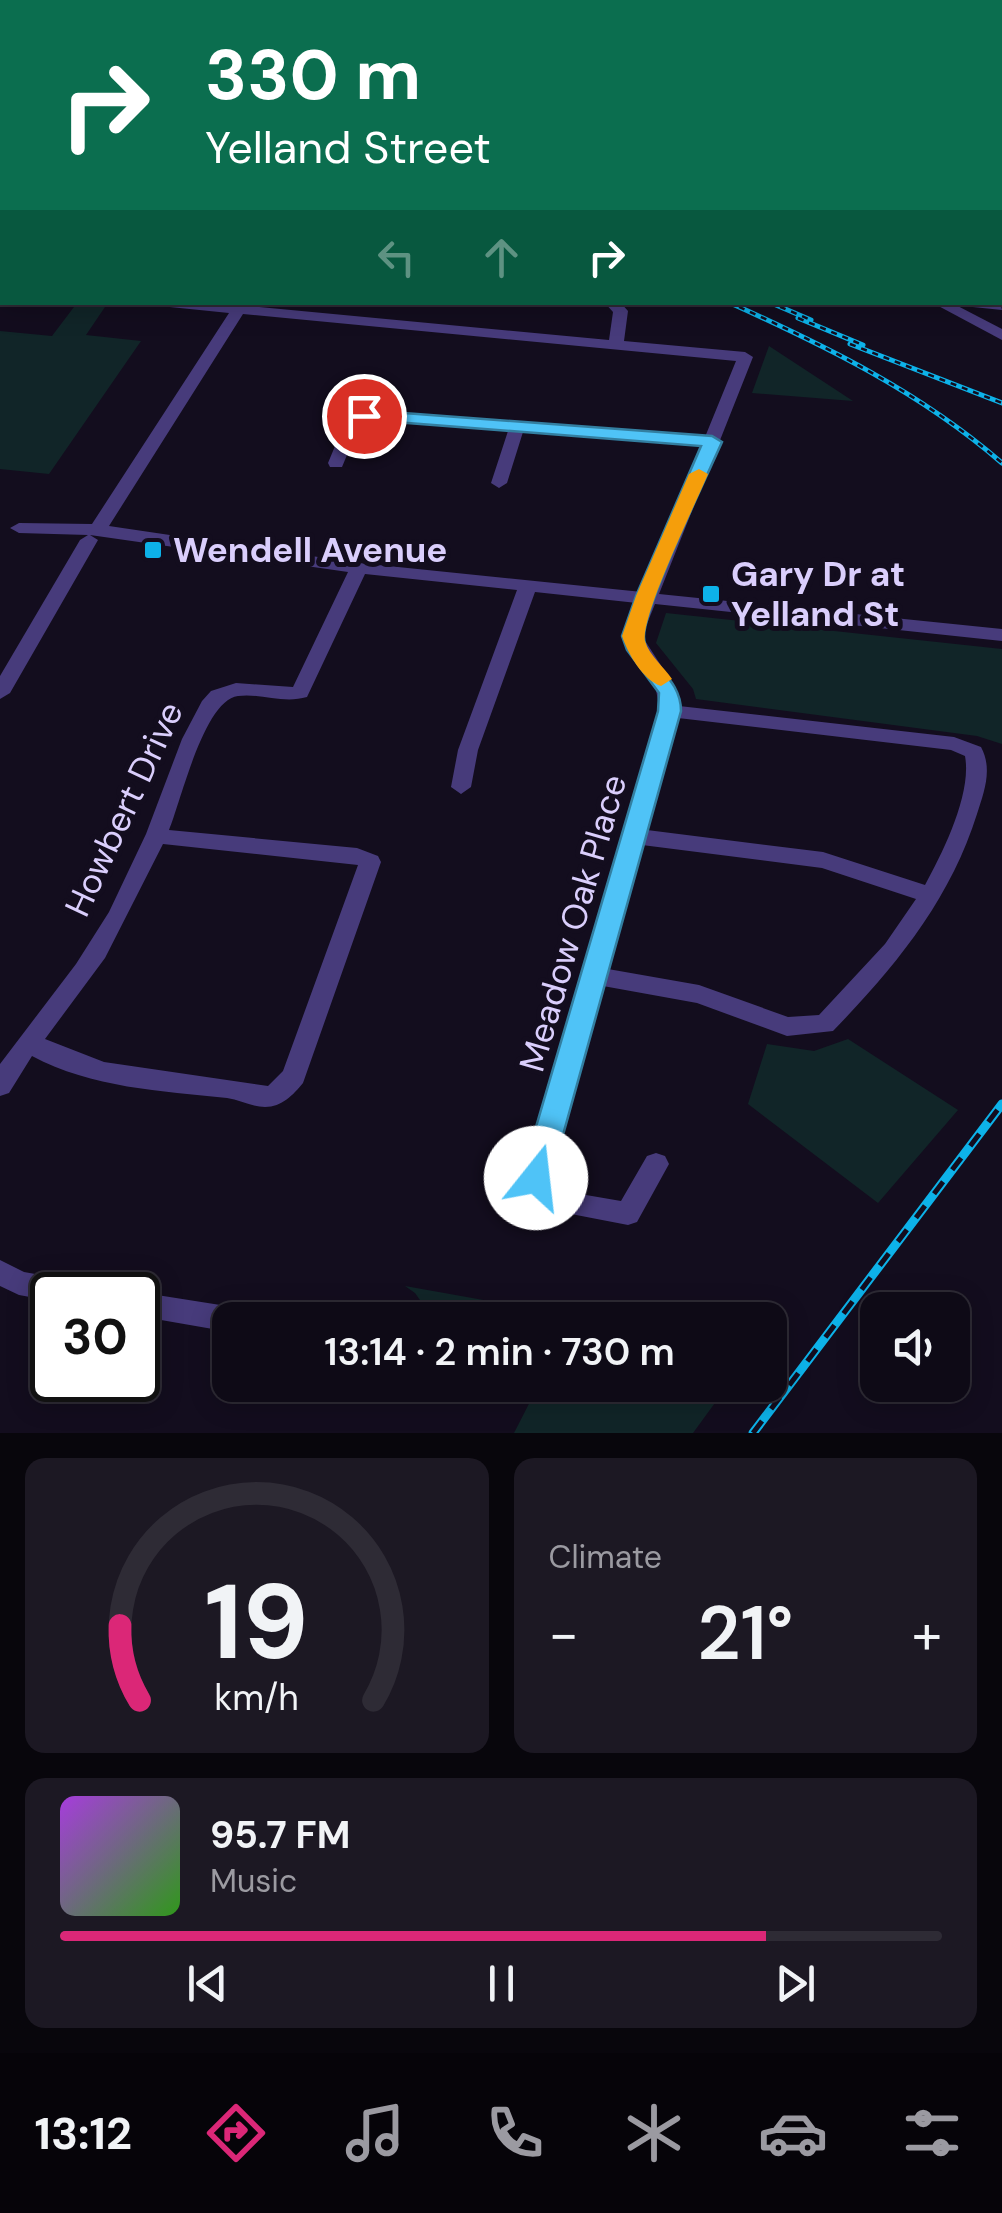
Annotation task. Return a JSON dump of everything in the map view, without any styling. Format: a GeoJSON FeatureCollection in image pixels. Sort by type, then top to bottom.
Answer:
{"type":"FeatureCollection","features":[{"type":"Feature","properties":{"kind":"street"},"geometry":{"type":"LineString","coordinates":[[194,305],[309,309],[746,357],[633,636],[638,650],[670,693],[670,711],[954,744],[974,752],[980,766],[961,837],[932,896],[882,967],[825,1024],[787,1027],[699,994],[596,976]]}},
{"type":"Feature","properties":{"kind":"street"},"geometry":{"type":"LineString","coordinates":[[615,305],[621,310],[622,318],[616,343]]}},
{"type":"Feature","properties":{"kind":"street"},"geometry":{"type":"LineString","coordinates":[[944,305],[1002,335]]}},
{"type":"Feature","properties":{"kind":"street"},"geometry":{"type":"LineString","coordinates":[[0,693],[239,309]]}},
{"type":"Feature","properties":{"kind":"street"},"geometry":{"type":"LineString","coordinates":[[336,463],[353,422],[364,416],[712,442]]}},
{"type":"Feature","properties":{"kind":"street"},"geometry":{"type":"LineString","coordinates":[[499,483],[516,430]]}},
{"type":"Feature","properties":{"kind":"street"},"geometry":{"type":"LineString","coordinates":[[10,526],[359,568],[1002,636]]}},
{"type":"Feature","properties":{"kind":"street","name":"Howbert Drive"},"geometry":{"type":"LineString","coordinates":[[0,1086],[98,947],[156,836],[204,710],[220,694],[240,689],[300,693],[359,568]]}},
{"type":"Feature","properties":{"kind":"street"},"geometry":{"type":"LineString","coordinates":[[460,787],[468,750],[528,586]]}},
{"type":"Feature","properties":{"kind":"street","name":"Meadow Oak Place"},"geometry":{"type":"LineString","coordinates":[[656,1164],[628,1214],[549,1200],[536,1178],[670,711]]}},
{"type":"Feature","properties":{"kind":"street"},"geometry":{"type":"LineString","coordinates":[[28,1042],[58,1061],[88,1070],[242,1090],[262,1099],[279,1095],[294,1076],[370,862],[357,856],[156,836]]}},
{"type":"Feature","properties":{"kind":"street"},"geometry":{"type":"LineString","coordinates":[[635,836],[823,860],[932,896]]}},
{"type":"Feature","properties":{"kind":"street"},"geometry":{"type":"LineString","coordinates":[[0,1272],[30,1286]]}},
{"type":"Feature","properties":{"kind":"street"},"geometry":{"type":"LineString","coordinates":[[160,1308],[212,1316]]}},
{"type":"Feature","properties":{"kind":"green space"},"geometry":{"type":"Polygon","coordinates":[[[75,305],[106,305],[86,335],[141,341],[49,474],[0,469],[0,331],[52,336],[75,305]]]}},
{"type":"Feature","properties":{"kind":"green space"},"geometry":{"type":"Polygon","coordinates":[[[769,346],[853,401],[752,393],[769,346]]]}},
{"type":"Feature","properties":{"kind":"green space"},"geometry":{"type":"Polygon","coordinates":[[[666,613],[1002,649],[1002,744],[977,736],[696,699],[693,689],[656,643],[666,613]]]}},
{"type":"Feature","properties":{"kind":"green space"},"geometry":{"type":"Polygon","coordinates":[[[848,1039],[958,1110],[878,1203],[748,1104],[767,1044],[814,1051],[848,1039]]]}},
{"type":"Feature","properties":{"kind":"green space"},"geometry":{"type":"Polygon","coordinates":[[[405,1286],[495,1302],[421,1302],[405,1286]]]}},
{"type":"Feature","properties":{"kind":"green space"},"geometry":{"type":"Polygon","coordinates":[[[530,1402],[716,1402],[693,1433],[514,1433],[530,1402]]]}},
{"type":"Feature","properties":{"kind":"railway"},"geometry":{"type":"LineString","coordinates":[[734,305],[905,392],[1002,463]]}},
{"type":"Feature","properties":{"kind":"railway"},"geometry":{"type":"LineString","coordinates":[[776,305],[811,320]]}},
{"type":"Feature","properties":{"kind":"railway"},"geometry":{"type":"LineString","coordinates":[[798,318],[863,345]]}},
{"type":"Feature","properties":{"kind":"railway"},"geometry":{"type":"LineString","coordinates":[[850,344],[1002,403]]}},
{"type":"Feature","properties":{"kind":"railway"},"geometry":{"type":"LineString","coordinates":[[753,1433],[1002,1104]]}},
{"type":"Feature","properties":{"kind":"slow traffic"},"geometry":{"type":"LineString","coordinates":[[661,679],[638,650],[633,636],[646,596],[699,474]]}},
{"type":"Feature","properties":{"kind":"place","name":"Wendell Avenue"},"geometry":{"type":"Point","coordinates":[153,550]}},
{"type":"Feature","properties":{"kind":"place","name":"Gary Dr at Yelland St"},"geometry":{"type":"Point","coordinates":[711,594]}},
{"type":"Feature","properties":{"kind":"route"},"geometry":{"type":"LineString","coordinates":[[364,416],[712,442],[646,596],[633,636],[638,650],[670,693],[670,711],[536,1178]]}}]}
